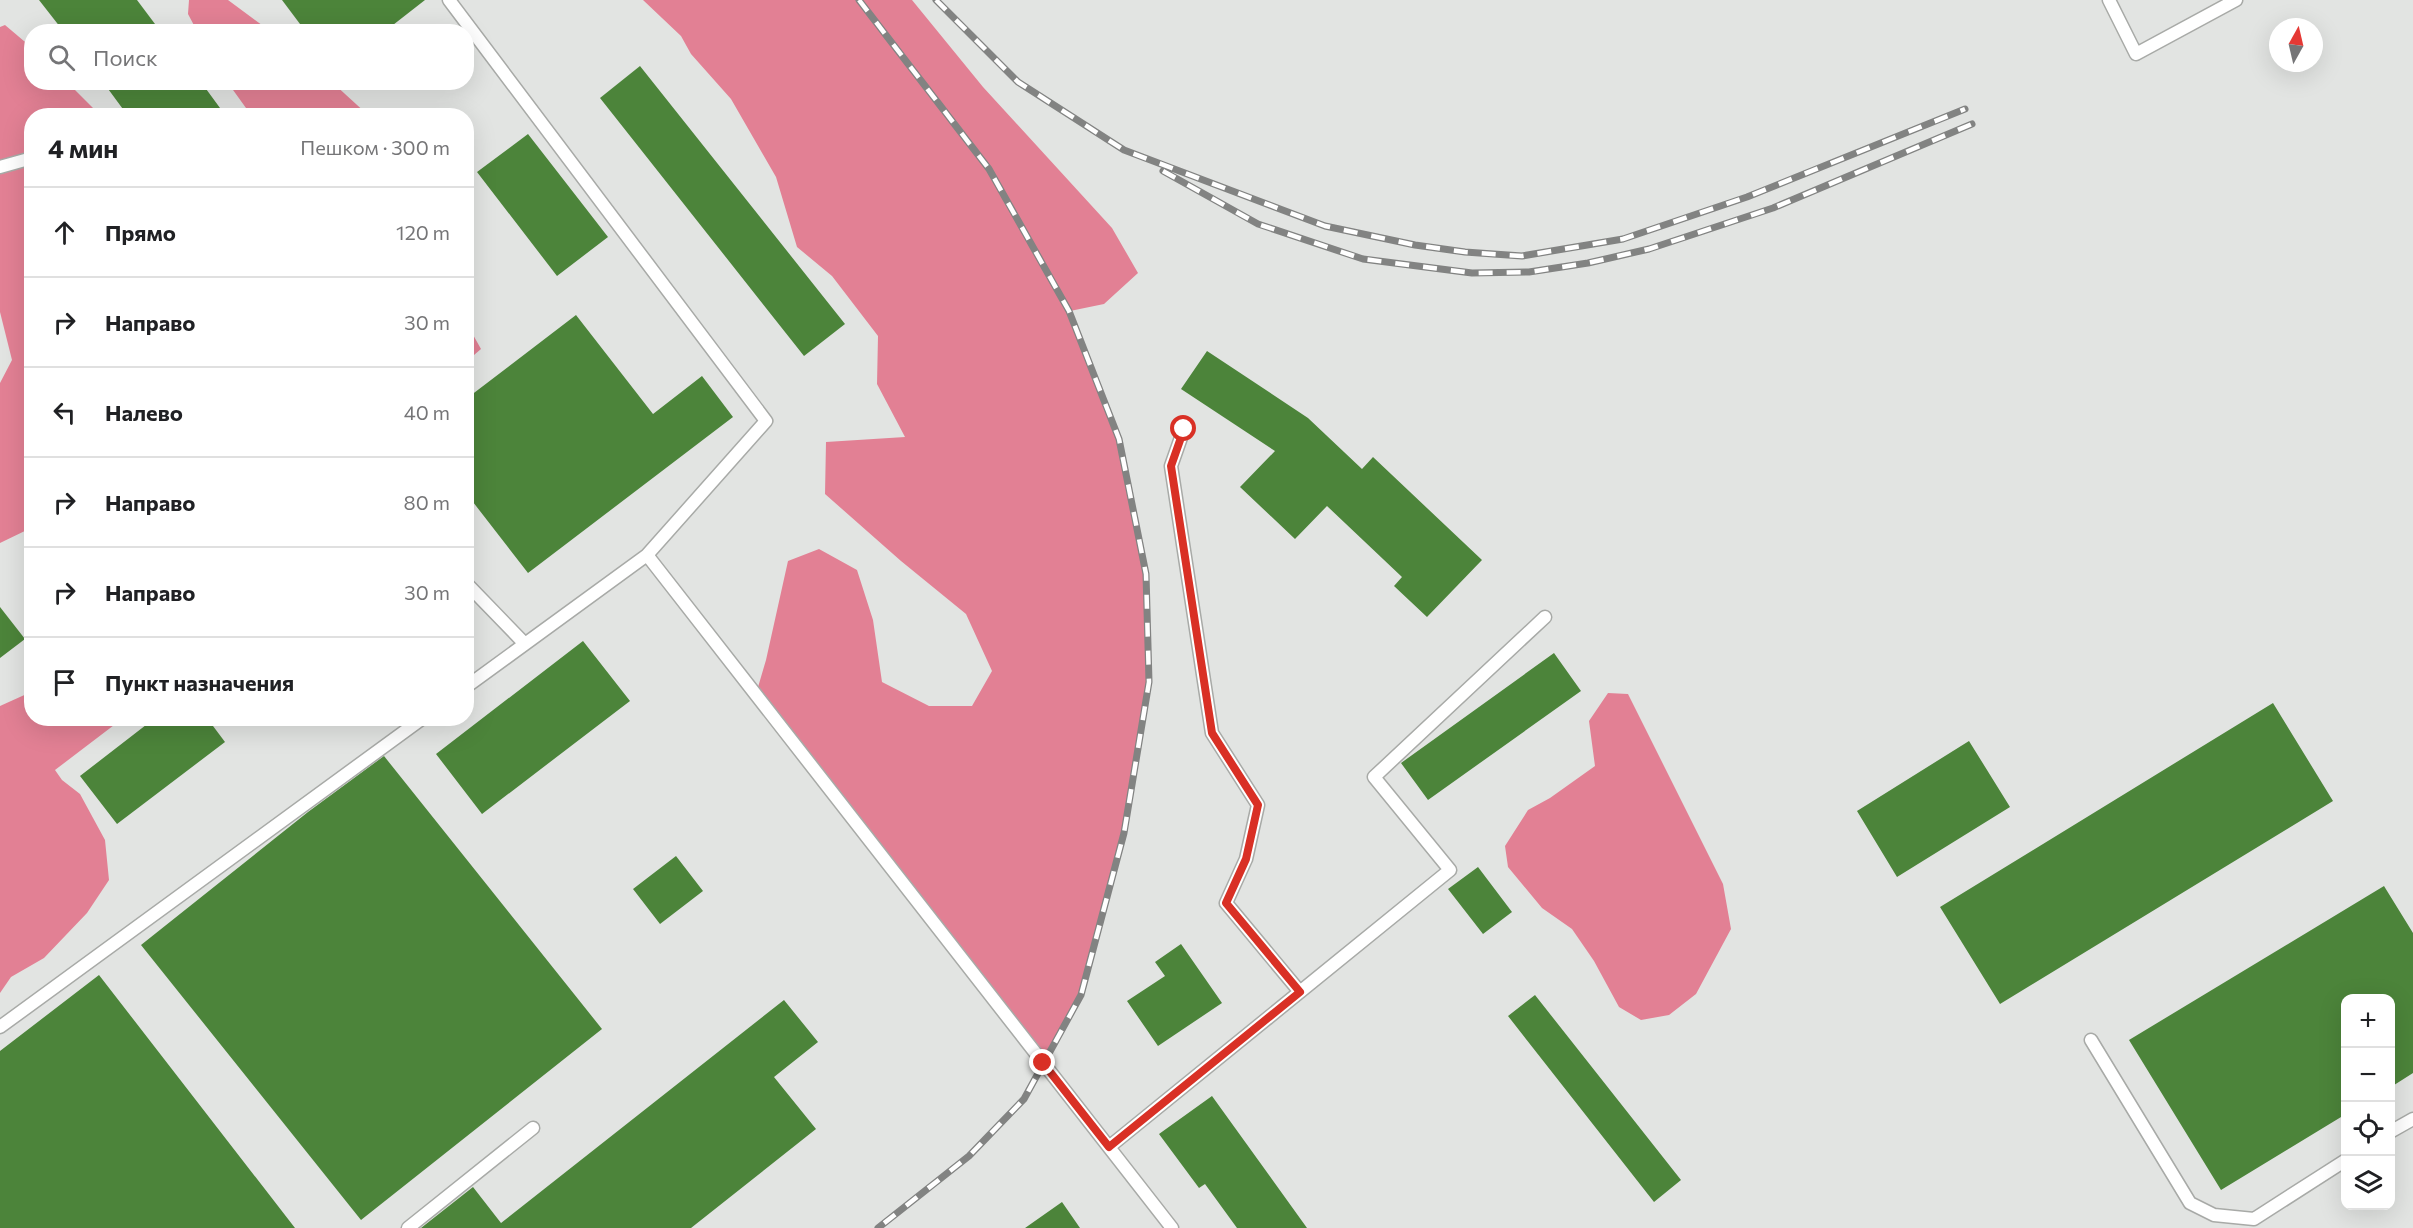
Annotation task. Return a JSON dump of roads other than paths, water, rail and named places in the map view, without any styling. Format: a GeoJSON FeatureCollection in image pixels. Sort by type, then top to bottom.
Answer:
{"type":"FeatureCollection","features":[{"type":"Feature","properties":{"kind":"lane"},"geometry":{"type":"LineString","coordinates":[[449,0],[467,24]]}},
{"type":"Feature","properties":{"kind":"lane"},"geometry":{"type":"LineString","coordinates":[[2109,0],[2136,54],[2235,0]]}},
{"type":"Feature","properties":{"kind":"lane"},"geometry":{"type":"LineString","coordinates":[[474,33],[766,421],[647,555],[474,681]]}},
{"type":"Feature","properties":{"kind":"lane"},"geometry":{"type":"LineString","coordinates":[[0,167],[24,160]]}},
{"type":"Feature","properties":{"kind":"lane"},"geometry":{"type":"LineString","coordinates":[[1184,429],[1171,466],[1212,733],[1258,805],[1246,859],[1226,903],[1300,992]]}},
{"type":"Feature","properties":{"kind":"lane"},"geometry":{"type":"LineString","coordinates":[[647,555],[1172,1228]]}},
{"type":"Feature","properties":{"kind":"lane"},"geometry":{"type":"LineString","coordinates":[[474,591],[525,644]]}},
{"type":"Feature","properties":{"kind":"lane"},"geometry":{"type":"LineString","coordinates":[[1109,1147],[1450,870],[1374,777],[1545,617]]}},
{"type":"Feature","properties":{"kind":"lane"},"geometry":{"type":"LineString","coordinates":[[0,1027],[412,726]]}},
{"type":"Feature","properties":{"kind":"lane"},"geometry":{"type":"LineString","coordinates":[[2091,1041],[2190,1203],[2214,1215],[2254,1219],[2341,1163]]}},
{"type":"Feature","properties":{"kind":"lane"},"geometry":{"type":"LineString","coordinates":[[2395,1130],[2413,1119]]}},
{"type":"Feature","properties":{"kind":"lane"},"geometry":{"type":"LineString","coordinates":[[408,1228],[533,1128]]}},
{"type":"Feature","properties":{"kind":"railway"},"geometry":{"type":"LineString","coordinates":[[859,0],[989,169],[1069,311],[1119,439],[1146,574],[1149,682],[1124,833],[1081,995],[1024,1099],[969,1156],[878,1228]]}},
{"type":"Feature","properties":{"kind":"railway"},"geometry":{"type":"LineString","coordinates":[[936,0],[1018,82],[1124,150],[1325,226],[1415,245],[1465,252],[1522,256],[1623,239],[1747,197],[1965,109]]}},
{"type":"Feature","properties":{"kind":"railway"},"geometry":{"type":"LineString","coordinates":[[1163,171],[1258,224],[1363,259],[1472,273],[1529,272],[1588,263],[1649,249],[1773,208],[1972,124]]}}]}
